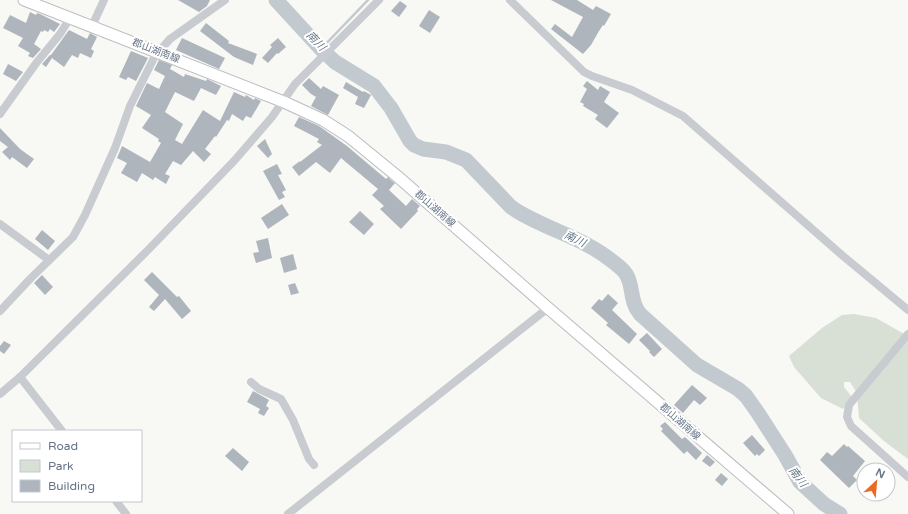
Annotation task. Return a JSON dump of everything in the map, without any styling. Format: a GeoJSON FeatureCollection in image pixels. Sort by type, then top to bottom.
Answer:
{"type":"FeatureCollection","features":[{"type":"Feature","properties":{"kind":"main road","name":"郡山湖南線"},"geometry":{"type":"LineString","coordinates":[[24,0],[284,102],[323,120],[348,136],[397,176],[788,514]]}},
{"type":"Feature","properties":{"kind":"street"},"geometry":{"type":"LineString","coordinates":[[92,26],[104,0]]}},
{"type":"Feature","properties":{"kind":"street"},"geometry":{"type":"LineString","coordinates":[[0,311],[73,237],[85,215],[115,148],[130,106],[153,58],[170,39],[225,0]]}},
{"type":"Feature","properties":{"kind":"street"},"geometry":{"type":"LineString","coordinates":[[0,394],[20,377],[148,250],[234,161],[284,102],[295,84],[379,0]]}},
{"type":"Feature","properties":{"kind":"street"},"geometry":{"type":"LineString","coordinates":[[510,0],[584,72],[632,90],[683,116],[843,256],[908,310]]}},
{"type":"Feature","properties":{"kind":"street"},"geometry":{"type":"LineString","coordinates":[[0,114],[37,62],[60,34],[70,18]]}},
{"type":"Feature","properties":{"kind":"street"},"geometry":{"type":"LineString","coordinates":[[0,224],[49,260]]}},
{"type":"Feature","properties":{"kind":"street"},"geometry":{"type":"LineString","coordinates":[[288,514],[548,308]]}},
{"type":"Feature","properties":{"kind":"street"},"geometry":{"type":"LineString","coordinates":[[908,334],[849,404],[847,413],[851,426],[908,477]]}},
{"type":"Feature","properties":{"kind":"street"},"geometry":{"type":"LineString","coordinates":[[20,377],[61,430]]}},
{"type":"Feature","properties":{"kind":"street"},"geometry":{"type":"LineString","coordinates":[[251,382],[259,389],[281,399],[293,420],[309,459],[314,465]]}},
{"type":"Feature","properties":{"kind":"street"},"geometry":{"type":"LineString","coordinates":[[117,502],[126,514]]}},
{"type":"Feature","properties":{"kind":"green space"},"geometry":{"type":"Polygon","coordinates":[[[854,314],[876,318],[906,335],[908,338],[908,459],[884,441],[859,418],[857,393],[850,382],[844,382],[844,387],[852,397],[843,409],[821,398],[794,367],[789,356],[822,328],[842,315],[854,314]]]}},
{"type":"Feature","properties":{"kind":"building"},"geometry":{"type":"Polygon","coordinates":[[[178,0],[210,0],[207,6],[199,12],[178,0]]]}},
{"type":"Feature","properties":{"kind":"building"},"geometry":{"type":"Polygon","coordinates":[[[551,0],[577,0],[593,10],[596,6],[611,14],[591,45],[583,54],[551,29],[555,24],[572,37],[583,17],[551,0]]]}},
{"type":"Feature","properties":{"kind":"building"},"geometry":{"type":"Polygon","coordinates":[[[400,1],[407,6],[399,17],[391,11],[400,1]]]}},
{"type":"Feature","properties":{"kind":"building"},"geometry":{"type":"Polygon","coordinates":[[[429,10],[440,17],[430,33],[419,26],[429,10]]]}},
{"type":"Feature","properties":{"kind":"building"},"geometry":{"type":"Polygon","coordinates":[[[30,12],[36,15],[37,13],[40,14],[60,24],[54,32],[50,29],[48,32],[44,30],[43,32],[41,31],[34,44],[41,49],[33,58],[28,56],[30,53],[18,46],[23,38],[3,28],[10,15],[26,23],[30,12]]]}},
{"type":"Feature","properties":{"kind":"building"},"geometry":{"type":"Polygon","coordinates":[[[206,23],[229,41],[228,43],[257,54],[253,65],[234,57],[200,31],[206,23]]]}},
{"type":"Feature","properties":{"kind":"building"},"geometry":{"type":"Polygon","coordinates":[[[69,30],[87,39],[90,33],[97,37],[91,49],[94,51],[91,58],[80,53],[78,58],[72,55],[64,67],[52,58],[46,67],[42,64],[51,55],[69,30]]]}},
{"type":"Feature","properties":{"kind":"building"},"geometry":{"type":"Polygon","coordinates":[[[182,38],[225,58],[219,69],[176,50],[182,38]]]}},
{"type":"Feature","properties":{"kind":"building"},"geometry":{"type":"Polygon","coordinates":[[[278,38],[286,47],[278,54],[277,53],[268,63],[262,58],[272,47],[270,45],[278,38]]]}},
{"type":"Feature","properties":{"kind":"building"},"geometry":{"type":"Polygon","coordinates":[[[131,51],[148,58],[136,81],[128,77],[126,80],[119,77],[131,51]]]}},
{"type":"Feature","properties":{"kind":"building"},"geometry":{"type":"Polygon","coordinates":[[[159,60],[172,65],[170,69],[184,77],[185,74],[206,81],[207,79],[221,86],[216,95],[201,88],[194,101],[175,92],[165,112],[183,124],[175,140],[182,144],[203,110],[220,121],[234,92],[245,97],[246,95],[254,100],[255,98],[261,101],[251,118],[246,116],[243,121],[232,114],[229,121],[227,120],[216,137],[215,136],[205,149],[211,154],[204,162],[193,151],[181,165],[173,161],[165,174],[170,176],[166,184],[155,177],[153,180],[142,173],[137,182],[121,173],[127,163],[117,158],[122,146],[150,162],[161,143],[158,141],[159,139],[142,128],[151,115],[136,106],[147,83],[159,89],[165,76],[154,70],[159,60]]]}},
{"type":"Feature","properties":{"kind":"building"},"geometry":{"type":"Polygon","coordinates":[[[8,64],[23,72],[16,81],[3,74],[8,64]]]}},
{"type":"Feature","properties":{"kind":"building"},"geometry":{"type":"Polygon","coordinates":[[[309,78],[321,89],[323,86],[339,95],[328,115],[311,106],[316,97],[302,85],[309,78]]]}},
{"type":"Feature","properties":{"kind":"building"},"geometry":{"type":"Polygon","coordinates":[[[587,81],[598,90],[600,86],[610,92],[604,102],[619,113],[607,128],[595,119],[598,115],[583,106],[584,104],[580,102],[587,89],[583,86],[587,81]]]}},
{"type":"Feature","properties":{"kind":"building"},"geometry":{"type":"Polygon","coordinates":[[[346,82],[371,95],[364,108],[355,104],[358,97],[343,88],[346,82]]]}},
{"type":"Feature","properties":{"kind":"building"},"geometry":{"type":"Polygon","coordinates":[[[299,117],[319,126],[347,146],[386,179],[388,177],[395,183],[389,190],[406,206],[412,199],[420,206],[417,209],[418,211],[401,229],[380,209],[384,206],[372,195],[378,189],[341,158],[330,173],[316,162],[299,176],[292,167],[322,145],[317,142],[319,139],[294,126],[299,117]]]}},
{"type":"Feature","properties":{"kind":"building"},"geometry":{"type":"Polygon","coordinates":[[[0,128],[20,149],[34,159],[27,168],[12,157],[10,160],[2,152],[8,147],[0,141],[0,128]]]}},
{"type":"Feature","properties":{"kind":"building"},"geometry":{"type":"Polygon","coordinates":[[[265,139],[272,154],[268,158],[257,146],[265,139]]]}},
{"type":"Feature","properties":{"kind":"building"},"geometry":{"type":"Polygon","coordinates":[[[277,164],[282,174],[278,175],[286,190],[282,192],[285,197],[279,200],[263,171],[277,164]]]}},
{"type":"Feature","properties":{"kind":"building"},"geometry":{"type":"Polygon","coordinates":[[[282,204],[289,215],[268,229],[261,218],[282,204]]]}},
{"type":"Feature","properties":{"kind":"building"},"geometry":{"type":"Polygon","coordinates":[[[360,211],[374,224],[364,235],[349,222],[360,211]]]}},
{"type":"Feature","properties":{"kind":"building"},"geometry":{"type":"Polygon","coordinates":[[[42,230],[55,241],[48,250],[35,239],[42,230]]]}},
{"type":"Feature","properties":{"kind":"building"},"geometry":{"type":"Polygon","coordinates":[[[268,238],[272,258],[256,263],[253,253],[259,252],[256,241],[268,238]]]}},
{"type":"Feature","properties":{"kind":"building"},"geometry":{"type":"Polygon","coordinates":[[[293,254],[297,269],[284,273],[280,258],[293,254]]]}},
{"type":"Feature","properties":{"kind":"building"},"geometry":{"type":"Polygon","coordinates":[[[152,272],[177,297],[179,296],[191,311],[182,319],[165,299],[154,311],[149,307],[159,295],[144,280],[152,272]]]}},
{"type":"Feature","properties":{"kind":"building"},"geometry":{"type":"Polygon","coordinates":[[[42,275],[53,287],[45,295],[34,283],[42,275]]]}},
{"type":"Feature","properties":{"kind":"building"},"geometry":{"type":"Polygon","coordinates":[[[295,283],[299,293],[291,295],[288,285],[295,283]]]}},
{"type":"Feature","properties":{"kind":"building"},"geometry":{"type":"Polygon","coordinates":[[[608,294],[618,303],[612,310],[637,334],[629,344],[606,325],[608,323],[591,308],[599,299],[602,301],[608,294]]]}},
{"type":"Feature","properties":{"kind":"building"},"geometry":{"type":"Polygon","coordinates":[[[647,333],[662,349],[654,357],[639,340],[647,333]]]}},
{"type":"Feature","properties":{"kind":"building"},"geometry":{"type":"Polygon","coordinates":[[[4,341],[11,345],[4,354],[0,351],[0,346],[4,341]]]}},
{"type":"Feature","properties":{"kind":"building"},"geometry":{"type":"Polygon","coordinates":[[[692,385],[707,398],[700,405],[694,400],[683,413],[674,405],[692,385]]]}},
{"type":"Feature","properties":{"kind":"building"},"geometry":{"type":"Polygon","coordinates":[[[253,391],[269,400],[266,406],[269,408],[264,416],[258,413],[260,409],[247,402],[253,391]]]}},
{"type":"Feature","properties":{"kind":"building"},"geometry":{"type":"Polygon","coordinates":[[[665,422],[682,439],[685,437],[702,453],[696,460],[687,451],[684,454],[661,431],[663,429],[660,426],[665,422]]]}},
{"type":"Feature","properties":{"kind":"building"},"geometry":{"type":"Polygon","coordinates":[[[752,435],[765,450],[759,456],[757,454],[755,456],[743,443],[752,435]]]}},
{"type":"Feature","properties":{"kind":"building"},"geometry":{"type":"Polygon","coordinates":[[[844,444],[865,461],[856,462],[856,472],[853,476],[856,481],[849,488],[820,460],[827,452],[832,456],[844,444]]]}},
{"type":"Feature","properties":{"kind":"building"},"geometry":{"type":"Polygon","coordinates":[[[233,448],[249,462],[242,471],[225,456],[233,448]]]}},
{"type":"Feature","properties":{"kind":"building"},"geometry":{"type":"Polygon","coordinates":[[[707,455],[715,462],[710,467],[702,461],[707,455]]]}},
{"type":"Feature","properties":{"kind":"building"},"geometry":{"type":"Polygon","coordinates":[[[721,473],[728,479],[722,486],[715,480],[721,473]]]}},
{"type":"Feature","properties":{"kind":"waterway","name":"南川"},"geometry":{"type":"LineString","coordinates":[[276,0],[335,62],[374,86],[391,108],[410,141],[414,145],[423,149],[446,152],[466,160],[511,207],[541,224],[590,246],[622,269],[630,283],[634,304],[640,314],[697,365],[738,389],[746,396],[785,455],[800,482],[824,504],[840,514]]}},
{"type":"Feature","properties":{"kind":"waterway"},"geometry":{"type":"LineString","coordinates":[[321,49],[368,0]]}}]}
